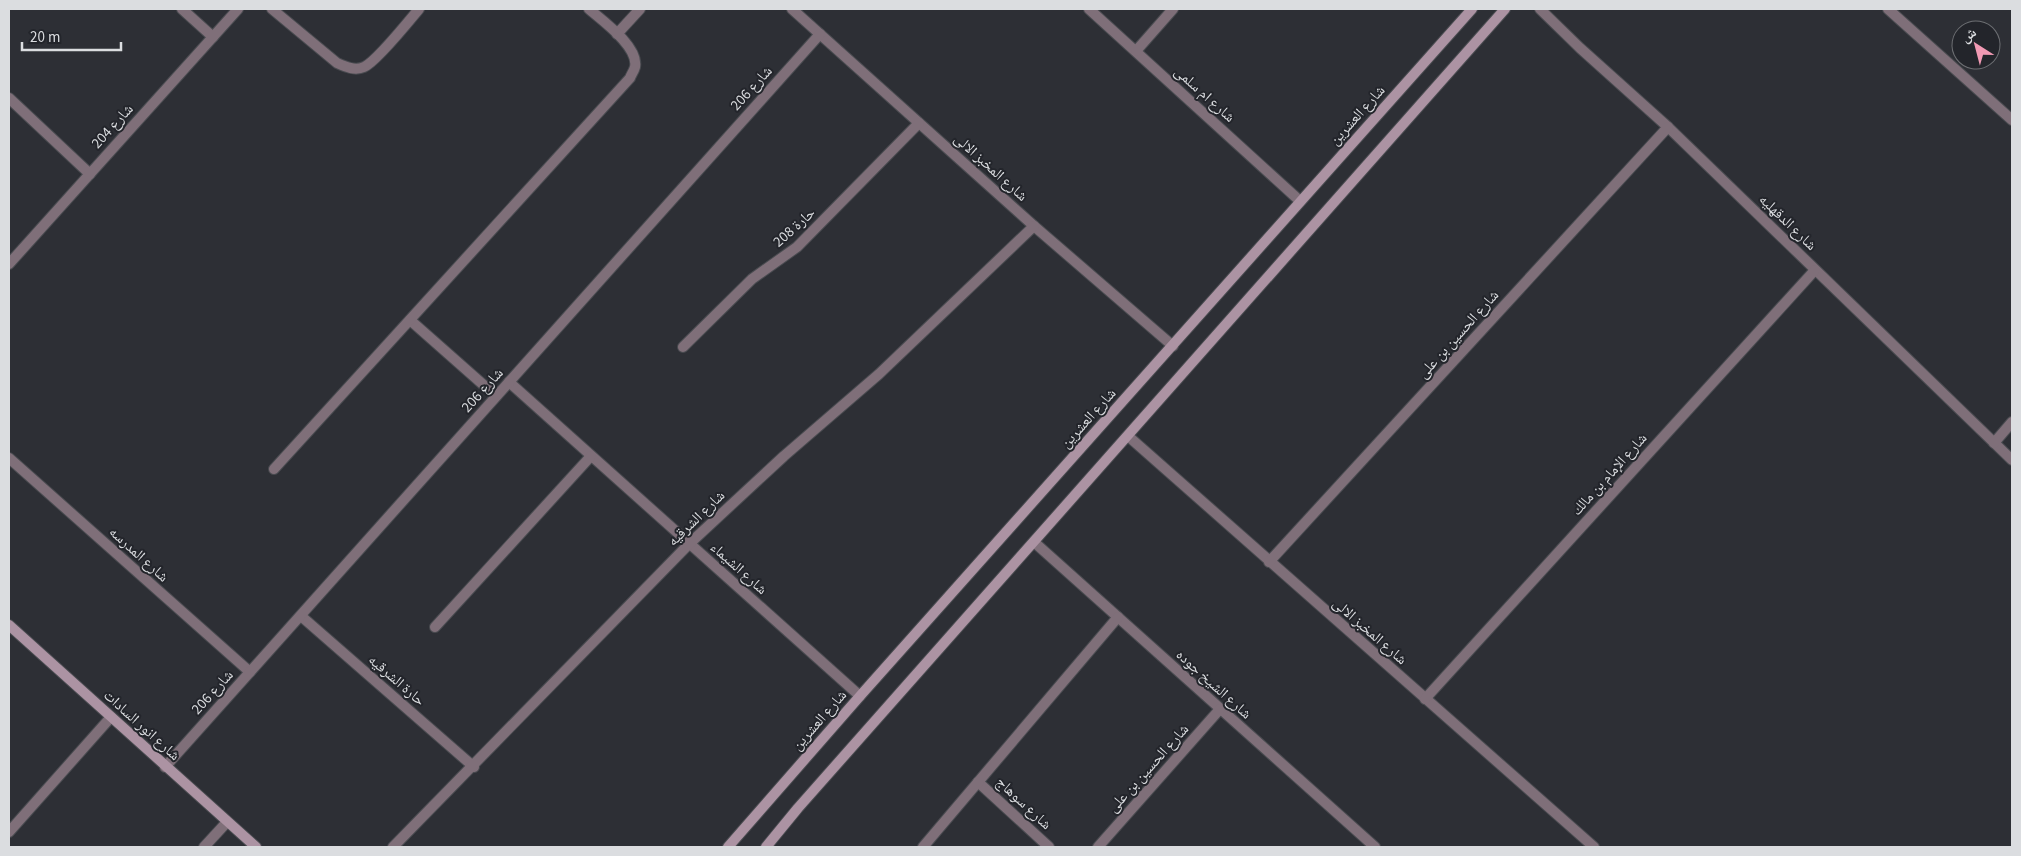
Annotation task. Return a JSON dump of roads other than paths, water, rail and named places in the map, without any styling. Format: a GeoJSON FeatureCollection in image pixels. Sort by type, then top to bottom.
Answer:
{"type":"FeatureCollection","features":[{"type":"Feature","properties":{"kind":"street"},"geometry":{"type":"LineString","coordinates":[[182,9],[213,37]]}},
{"type":"Feature","properties":{"kind":"street","name":"شارع 204"},"geometry":{"type":"LineString","coordinates":[[9,264],[238,9]]}},
{"type":"Feature","properties":{"kind":"street"},"geometry":{"type":"LineString","coordinates":[[272,9],[337,64],[350,69],[364,67],[375,58],[419,9]]}},
{"type":"Feature","properties":{"kind":"street"},"geometry":{"type":"LineString","coordinates":[[274,469],[630,78],[635,66],[633,53],[617,34],[589,9]]}},
{"type":"Feature","properties":{"kind":"street"},"geometry":{"type":"LineString","coordinates":[[617,34],[640,9]]}},
{"type":"Feature","properties":{"kind":"street","name":"شارع المخبز الالى"},"geometry":{"type":"LineString","coordinates":[[792,9],[1034,226],[1173,346]]}},
{"type":"Feature","properties":{"kind":"street","name":"شارع ام سلمى"},"geometry":{"type":"LineString","coordinates":[[1089,9],[1300,201]]}},
{"type":"Feature","properties":{"kind":"street"},"geometry":{"type":"LineString","coordinates":[[1136,51],[1173,9]]}},
{"type":"Feature","properties":{"kind":"street","name":"شارع العشرين"},"geometry":{"type":"LineString","coordinates":[[728,847],[860,696],[1472,9]]}},
{"type":"Feature","properties":{"kind":"street"},"geometry":{"type":"LineString","coordinates":[[766,847],[1505,9]]}},
{"type":"Feature","properties":{"kind":"street","name":"شارع الدقهليه"},"geometry":{"type":"LineString","coordinates":[[1540,9],[1580,48],[1668,127],[2012,460]]}},
{"type":"Feature","properties":{"kind":"street"},"geometry":{"type":"LineString","coordinates":[[1888,9],[2012,120]]}},
{"type":"Feature","properties":{"kind":"street","name":"شارع 206"},"geometry":{"type":"LineString","coordinates":[[165,767],[820,34]]}},
{"type":"Feature","properties":{"kind":"street"},"geometry":{"type":"LineString","coordinates":[[9,98],[90,174]]}},
{"type":"Feature","properties":{"kind":"street","name":"حارة 208"},"geometry":{"type":"LineString","coordinates":[[684,347],[752,279],[797,248],[919,123]]}},
{"type":"Feature","properties":{"kind":"street","name":"شارع الحسين بن على"},"geometry":{"type":"LineString","coordinates":[[1269,562],[1668,127]]}},
{"type":"Feature","properties":{"kind":"street","name":"شارع الشرقيه"},"geometry":{"type":"LineString","coordinates":[[400,845],[689,544],[784,456],[879,374],[1034,226]]}},
{"type":"Feature","properties":{"kind":"street","name":"شارع الإمام بن مالك"},"geometry":{"type":"LineString","coordinates":[[1425,699],[1815,270]]}},
{"type":"Feature","properties":{"kind":"street"},"geometry":{"type":"LineString","coordinates":[[410,320],[496,396]]}},
{"type":"Feature","properties":{"kind":"street","name":"شارع الشيماء"},"geometry":{"type":"LineString","coordinates":[[509,382],[860,696]]}},
{"type":"Feature","properties":{"kind":"street"},"geometry":{"type":"LineString","coordinates":[[1994,443],[2012,422]]}},
{"type":"Feature","properties":{"kind":"street","name":"شارع المخبز الالى"},"geometry":{"type":"LineString","coordinates":[[1128,436],[1594,847]]}},
{"type":"Feature","properties":{"kind":"street"},"geometry":{"type":"LineString","coordinates":[[435,627],[591,456]]}},
{"type":"Feature","properties":{"kind":"street","name":"شارع المدرسه"},"geometry":{"type":"LineString","coordinates":[[9,458],[250,672]]}},
{"type":"Feature","properties":{"kind":"street","name":"شارع الشيخ جوده"},"geometry":{"type":"LineString","coordinates":[[1034,542],[1375,847]]}},
{"type":"Feature","properties":{"kind":"street","name":"حارة الشرقيه"},"geometry":{"type":"LineString","coordinates":[[301,616],[474,766]]}},
{"type":"Feature","properties":{"kind":"street"},"geometry":{"type":"LineString","coordinates":[[923,847],[1118,617]]}},
{"type":"Feature","properties":{"kind":"street","name":"شارع انور السادات"},"geometry":{"type":"LineString","coordinates":[[9,625],[256,847]]}},
{"type":"Feature","properties":{"kind":"street","name":"شارع الحسين بن على"},"geometry":{"type":"LineString","coordinates":[[1098,847],[1220,709]]}},
{"type":"Feature","properties":{"kind":"street"},"geometry":{"type":"LineString","coordinates":[[9,832],[110,717]]}},
{"type":"Feature","properties":{"kind":"street","name":"شارع سوهاج"},"geometry":{"type":"LineString","coordinates":[[978,782],[1049,847]]}},
{"type":"Feature","properties":{"kind":"street"},"geometry":{"type":"LineString","coordinates":[[204,847],[227,822]]}}]}
